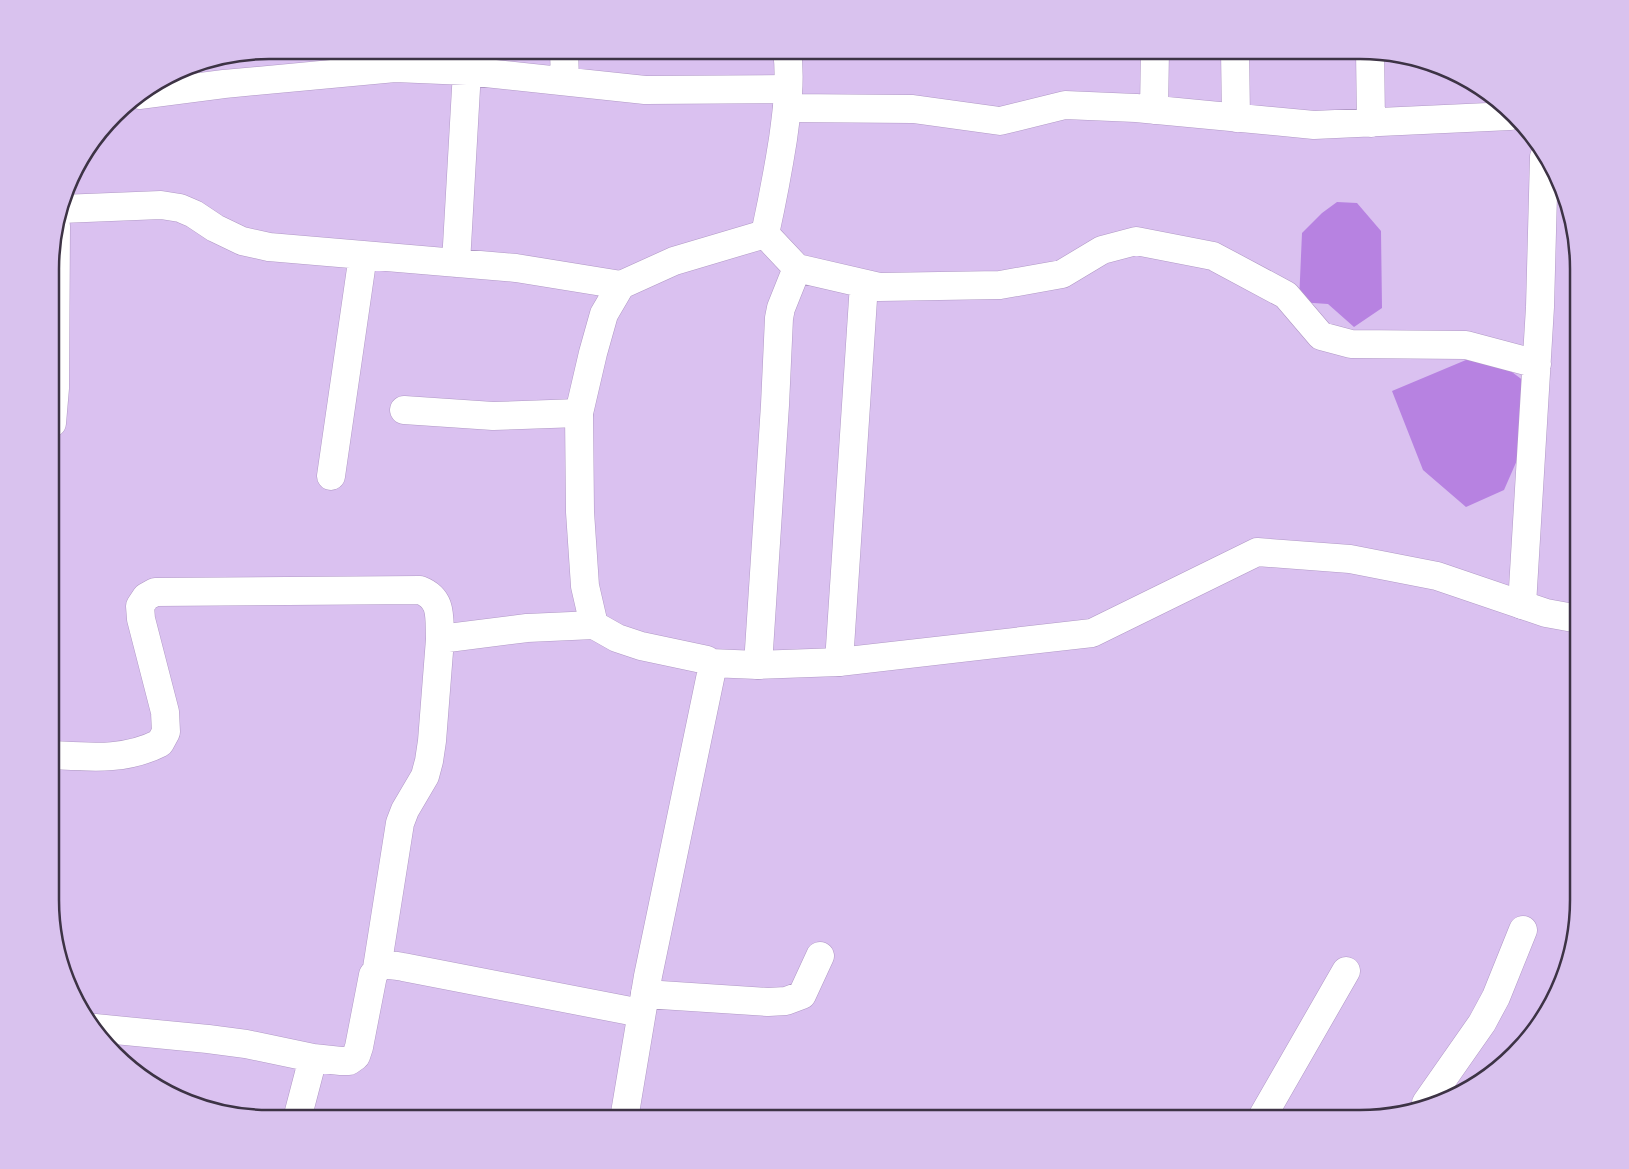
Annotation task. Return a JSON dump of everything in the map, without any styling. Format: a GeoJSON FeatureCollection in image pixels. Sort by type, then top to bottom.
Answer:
{"type":"FeatureCollection","features":[{"type":"Feature","properties":{"kind":"street"},"geometry":{"type":"LineString","coordinates":[[153,93],[395,59],[467,71],[645,90],[912,109],[1000,121],[1065,104],[1154,110],[1314,126],[1505,116]]}},
{"type":"Feature","properties":{"kind":"street"},"geometry":{"type":"LineString","coordinates":[[564,59],[565,81]]}},
{"type":"Feature","properties":{"kind":"street"},"geometry":{"type":"LineString","coordinates":[[765,234],[776,183],[788,99],[788,59]]}},
{"type":"Feature","properties":{"kind":"street"},"geometry":{"type":"LineString","coordinates":[[1154,110],[1155,59]]}},
{"type":"Feature","properties":{"kind":"street"},"geometry":{"type":"LineString","coordinates":[[1235,59],[1236,118]]}},
{"type":"Feature","properties":{"kind":"street"},"geometry":{"type":"LineString","coordinates":[[1370,59],[1371,123]]}},
{"type":"Feature","properties":{"kind":"street"},"geometry":{"type":"LineString","coordinates":[[456,263],[467,71]]}},
{"type":"Feature","properties":{"kind":"street"},"geometry":{"type":"LineString","coordinates":[[1522,605],[1540,307],[1544,167]]}},
{"type":"Feature","properties":{"kind":"street"},"geometry":{"type":"LineString","coordinates":[[68,209],[161,204],[180,208],[194,214],[214,228],[242,241],[269,247],[516,268],[621,285],[674,261],[765,234]]}},
{"type":"Feature","properties":{"kind":"street"},"geometry":{"type":"LineString","coordinates":[[765,234],[796,268],[879,287],[1000,285],[1062,274],[1102,250],[1136,241],[1213,256],[1286,295],[1321,336],[1351,344],[1466,344],[1537,364]]}},
{"type":"Feature","properties":{"kind":"street"},"geometry":{"type":"LineString","coordinates":[[331,476],[363,255]]}},
{"type":"Feature","properties":{"kind":"street"},"geometry":{"type":"LineString","coordinates":[[758,664],[779,318],[796,268]]}},
{"type":"Feature","properties":{"kind":"street"},"geometry":{"type":"LineString","coordinates":[[839,662],[864,284]]}},
{"type":"Feature","properties":{"kind":"street"},"geometry":{"type":"LineString","coordinates":[[594,625],[585,586],[583,567],[580,512],[580,412],[604,314],[621,285]]}},
{"type":"Feature","properties":{"kind":"street"},"geometry":{"type":"LineString","coordinates":[[404,410],[493,416],[580,412]]}},
{"type":"Feature","properties":{"kind":"street"},"geometry":{"type":"LineString","coordinates":[[440,638],[527,628],[594,625],[617,638],[641,646],[707,660],[710,663],[839,662],[1092,633],[1257,552],[1350,559],[1437,576],[1546,613],[1570,618]]}},
{"type":"Feature","properties":{"kind":"street"},"geometry":{"type":"LineString","coordinates":[[59,755],[107,758],[132,754],[160,743],[166,732],[165,712],[141,619],[140,606],[146,597],[155,592],[420,590],[430,594],[437,603],[440,638],[429,761],[425,776],[405,810],[400,823],[377,968],[373,975],[356,1056],[349,1060],[341,1061],[312,1058],[246,1044],[103,1029]]}},
{"type":"Feature","properties":{"kind":"street"},"geometry":{"type":"LineString","coordinates":[[625,1110],[643,1004],[710,682],[712,668],[710,663]]}},
{"type":"Feature","properties":{"kind":"street"},"geometry":{"type":"LineString","coordinates":[[1430,1098],[1482,1023],[1496,997],[1523,930]]}},
{"type":"Feature","properties":{"kind":"street"},"geometry":{"type":"LineString","coordinates":[[377,968],[384,964],[643,1004],[768,1002],[786,1001],[802,995],[820,956]]}},
{"type":"Feature","properties":{"kind":"street"},"geometry":{"type":"LineString","coordinates":[[1266,1110],[1346,971]]}},
{"type":"Feature","properties":{"kind":"street"},"geometry":{"type":"LineString","coordinates":[[299,1110],[312,1058]]}},
{"type":"Feature","properties":{"kind":"shaded area"},"geometry":{"type":"Polygon","coordinates":[[[1337,202],[1357,203],[1381,231],[1382,308],[1354,327],[1328,304],[1299,302],[1302,233],[1322,213],[1337,202]]]}},
{"type":"Feature","properties":{"kind":"shaded area"},"geometry":{"type":"Polygon","coordinates":[[[1485,352],[1528,384],[1525,442],[1504,490],[1466,507],[1423,470],[1392,391],[1485,352]]]}}]}
